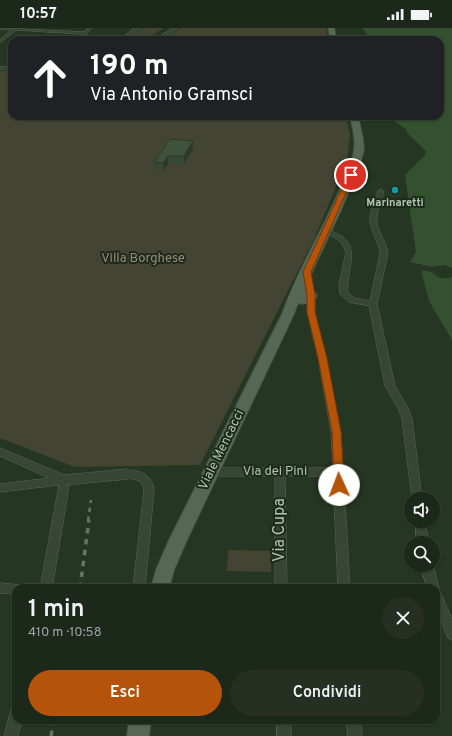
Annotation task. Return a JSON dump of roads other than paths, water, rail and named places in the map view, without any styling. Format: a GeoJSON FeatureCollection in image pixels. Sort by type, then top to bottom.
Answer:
{"type":"FeatureCollection","features":[{"type":"Feature","properties":{"kind":"main road"},"geometry":{"type":"LineString","coordinates":[[304,296],[307,272],[347,186],[359,150],[359,138],[355,120]]}},
{"type":"Feature","properties":{"kind":"main road","name":"Viale Mencacci"},"geometry":{"type":"LineString","coordinates":[[161,584],[174,548],[288,314],[304,296]]}},
{"type":"Feature","properties":{"kind":"main road"},"geometry":{"type":"LineString","coordinates":[[138,736],[140,724]]}},
{"type":"Feature","properties":{"kind":"street"},"geometry":{"type":"LineString","coordinates":[[0,28],[86,33]]}},
{"type":"Feature","properties":{"kind":"street"},"geometry":{"type":"LineString","coordinates":[[83,36],[90,28]]}},
{"type":"Feature","properties":{"kind":"street"},"geometry":{"type":"LineString","coordinates":[[127,36],[138,28]]}},
{"type":"Feature","properties":{"kind":"street"},"geometry":{"type":"LineString","coordinates":[[163,36],[176,28]]}},
{"type":"Feature","properties":{"kind":"street"},"geometry":{"type":"LineString","coordinates":[[0,42],[15,29]]}},
{"type":"Feature","properties":{"kind":"street"},"geometry":{"type":"LineString","coordinates":[[381,191],[373,218],[383,245],[384,254],[373,304],[391,389],[401,404],[407,419],[417,492]]}},
{"type":"Feature","properties":{"kind":"street"},"geometry":{"type":"LineString","coordinates":[[326,231],[341,239],[350,252],[344,286],[345,295],[352,300],[373,304]]}},
{"type":"Feature","properties":{"kind":"street"},"geometry":{"type":"LineString","coordinates":[[304,296],[311,312],[322,358],[336,432],[344,584]]}},
{"type":"Feature","properties":{"kind":"street"},"geometry":{"type":"LineString","coordinates":[[0,452],[65,480]]}},
{"type":"Feature","properties":{"kind":"street","name":"Via dei Pini"},"geometry":{"type":"LineString","coordinates":[[211,472],[339,472]]}},
{"type":"Feature","properties":{"kind":"street","name":"Via Cupa"},"geometry":{"type":"LineString","coordinates":[[280,472],[281,584]]}},
{"type":"Feature","properties":{"kind":"street"},"geometry":{"type":"LineString","coordinates":[[0,488],[128,474],[144,478],[147,482],[149,490],[139,584]]}},
{"type":"Feature","properties":{"kind":"street"},"geometry":{"type":"LineString","coordinates":[[47,584],[65,480]]}},
{"type":"Feature","properties":{"kind":"street"},"geometry":{"type":"LineString","coordinates":[[429,572],[432,584]]}},
{"type":"Feature","properties":{"kind":"street"},"geometry":{"type":"LineString","coordinates":[[0,588],[12,589]]}},
{"type":"Feature","properties":{"kind":"street"},"geometry":{"type":"LineString","coordinates":[[440,606],[452,634]]}},
{"type":"Feature","properties":{"kind":"street"},"geometry":{"type":"LineString","coordinates":[[11,736],[14,724]]}},
{"type":"Feature","properties":{"kind":"street"},"geometry":{"type":"LineString","coordinates":[[284,724],[284,736]]}},
{"type":"Feature","properties":{"kind":"street"},"geometry":{"type":"LineString","coordinates":[[354,724],[355,736]]}},
{"type":"Feature","properties":{"kind":"railway"},"geometry":{"type":"LineString","coordinates":[[88,521],[91,500]]}},
{"type":"Feature","properties":{"kind":"railway"},"geometry":{"type":"LineString","coordinates":[[81,584],[89,520]]}},
{"type":"Feature","properties":{"kind":"railway"},"geometry":{"type":"LineString","coordinates":[[51,736],[53,724]]}},
{"type":"Feature","properties":{"kind":"place","name":"Marinaretti"},"geometry":{"type":"Point","coordinates":[395,190]}},
{"type":"Feature","properties":{"kind":"park label","name":"Villa Borghese"},"geometry":{"type":"Point","coordinates":[143,259]}}]}
